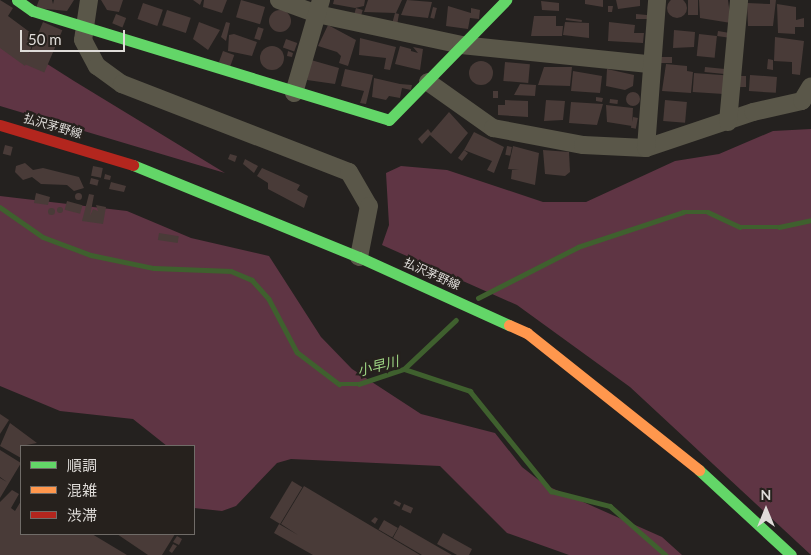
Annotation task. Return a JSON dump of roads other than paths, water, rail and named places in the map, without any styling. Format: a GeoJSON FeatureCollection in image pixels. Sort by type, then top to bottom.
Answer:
{"type":"FeatureCollection","features":[{"type":"Feature","properties":{"kind":"main road"},"geometry":{"type":"LineString","coordinates":[[17,0],[32,11],[82,25],[294,93],[389,120],[506,0]]}},
{"type":"Feature","properties":{"kind":"main road","name":"払沢茅野線"},"geometry":{"type":"LineString","coordinates":[[0,125],[121,160],[359,257],[495,316],[558,353],[716,482],[791,555]]}},
{"type":"Feature","properties":{"kind":"street"},"geometry":{"type":"LineString","coordinates":[[89,0],[82,25],[89,54],[122,84],[349,172],[369,206],[359,257]]}},
{"type":"Feature","properties":{"kind":"street"},"geometry":{"type":"LineString","coordinates":[[279,0],[319,7],[461,45],[649,64]]}},
{"type":"Feature","properties":{"kind":"street"},"geometry":{"type":"LineString","coordinates":[[646,148],[649,64],[657,0]]}},
{"type":"Feature","properties":{"kind":"street"},"geometry":{"type":"LineString","coordinates":[[728,122],[739,0]]}},
{"type":"Feature","properties":{"kind":"street"},"geometry":{"type":"LineString","coordinates":[[294,93],[319,7]]}},
{"type":"Feature","properties":{"kind":"street"},"geometry":{"type":"LineString","coordinates":[[428,82],[493,128],[583,145],[646,148],[802,101],[811,86]]}},
{"type":"Feature","properties":{"kind":"waterway","name":"小早川"},"geometry":{"type":"LineString","coordinates":[[0,207],[43,237],[91,255],[154,268],[231,271],[252,280],[269,299],[297,352],[339,384],[359,384],[404,369],[470,391],[551,491],[610,506],[666,555]]}},
{"type":"Feature","properties":{"kind":"waterway"},"geometry":{"type":"LineString","coordinates":[[478,298],[578,247],[683,212],[708,212],[740,227],[779,227],[811,220]]}},
{"type":"Feature","properties":{"kind":"waterway"},"geometry":{"type":"LineString","coordinates":[[404,369],[456,320]]}}]}
